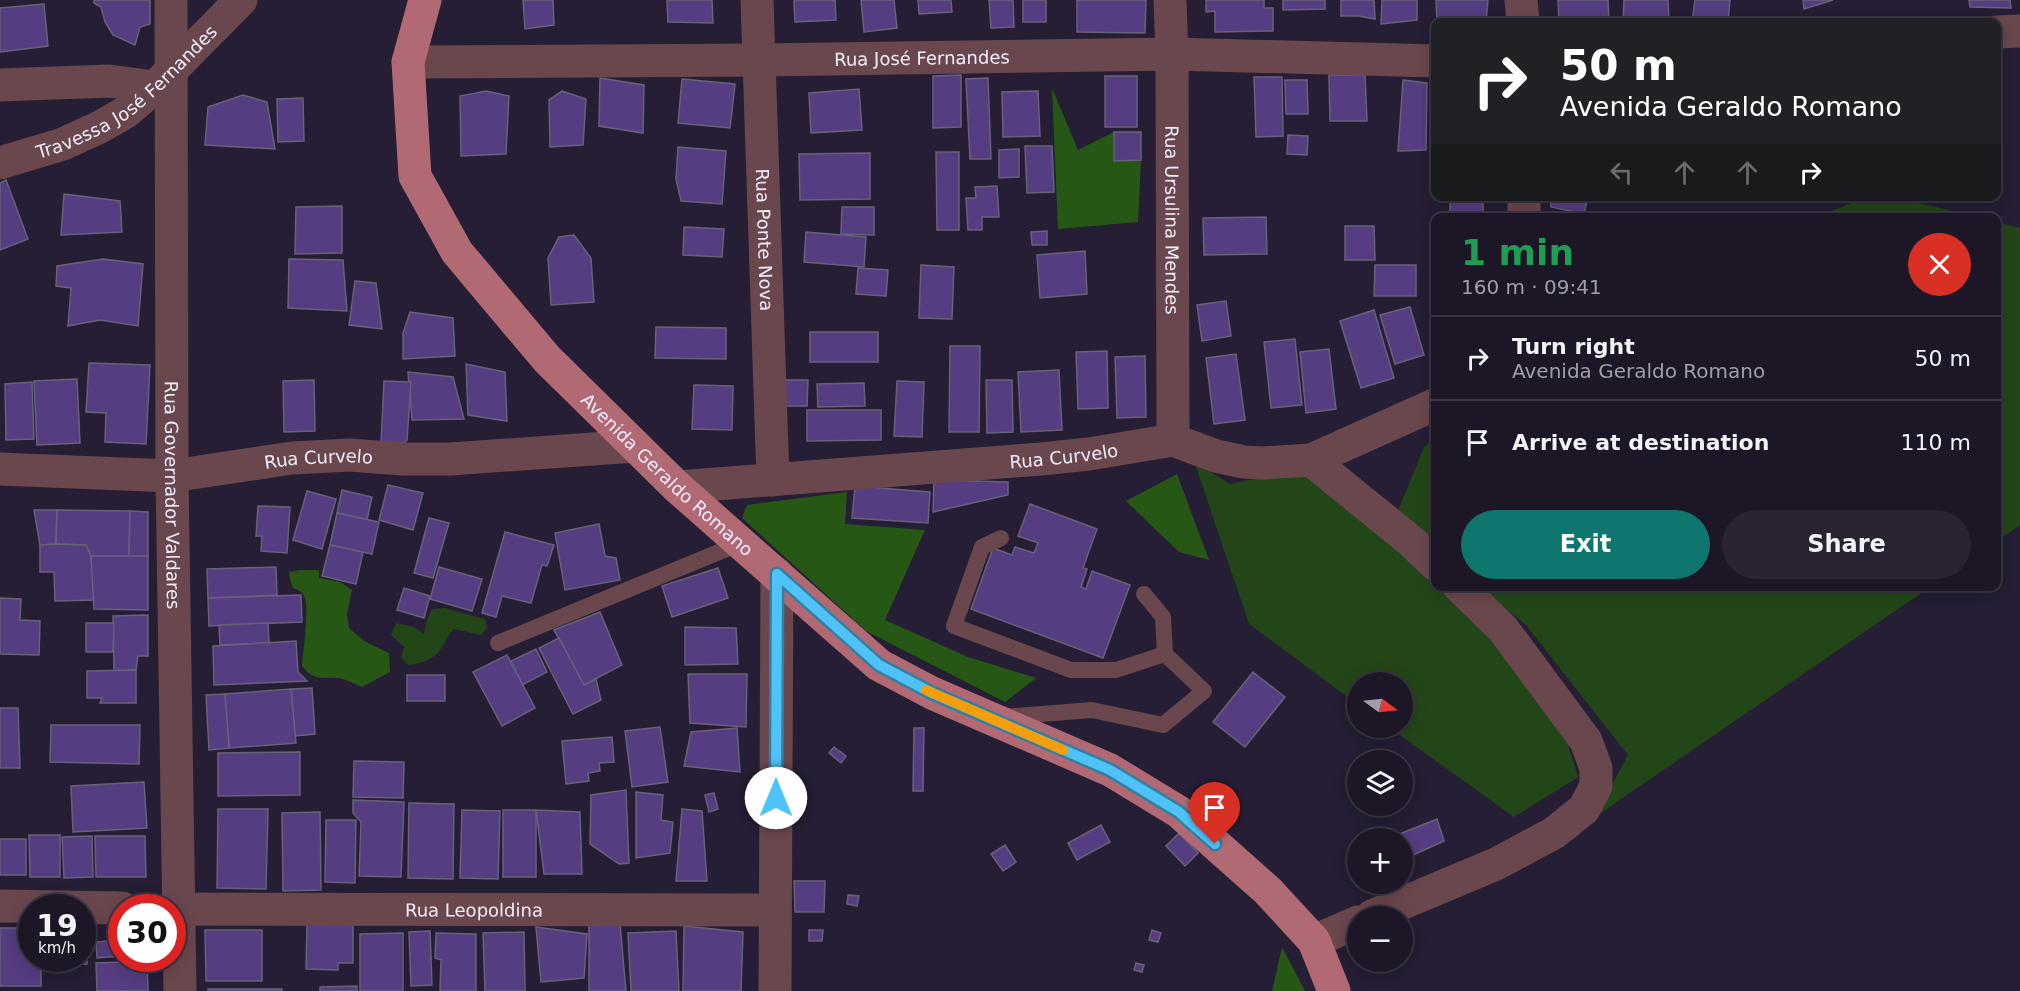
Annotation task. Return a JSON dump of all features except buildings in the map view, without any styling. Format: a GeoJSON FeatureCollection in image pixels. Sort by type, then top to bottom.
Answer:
{"type":"FeatureCollection","features":[{"type":"Feature","properties":{"kind":"main road","name":"Avenida Geraldo Romano"},"geometry":{"type":"LineString","coordinates":[[425,0],[408,62],[415,176],[457,252],[547,359],[677,487],[879,665],[932,693],[1110,770],[1179,812],[1268,891],[1314,941],[1335,991]]}},
{"type":"Feature","properties":{"kind":"street","name":"Rua Governador Valdares"},"geometry":{"type":"LineString","coordinates":[[171,0],[162,79],[172,476],[175,894]]}},
{"type":"Feature","properties":{"kind":"street","name":"Travessa José Fernandes"},"geometry":{"type":"LineString","coordinates":[[0,163],[63,144],[100,128],[126,112],[242,0]]}},
{"type":"Feature","properties":{"kind":"street","name":"Rua Ponte Nova"},"geometry":{"type":"LineString","coordinates":[[757,0],[773,480]]}},
{"type":"Feature","properties":{"kind":"street","name":"Rua Ursulina Mendes"},"geometry":{"type":"LineString","coordinates":[[1170,0],[1173,440]]}},
{"type":"Feature","properties":{"kind":"street"},"geometry":{"type":"LineString","coordinates":[[1521,0],[1522,18]]}},
{"type":"Feature","properties":{"kind":"street"},"geometry":{"type":"LineString","coordinates":[[2001,32],[2020,31]]}},
{"type":"Feature","properties":{"kind":"street","name":"Rua José Fernandes"},"geometry":{"type":"LineString","coordinates":[[408,62],[1172,54],[1431,61]]}},
{"type":"Feature","properties":{"kind":"street"},"geometry":{"type":"LineString","coordinates":[[0,85],[162,79]]}},
{"type":"Feature","properties":{"kind":"street","name":"Rua Curvelo"},"geometry":{"type":"LineString","coordinates":[[677,487],[1041,459],[1089,454],[1173,440],[1216,456],[1244,462],[1262,464],[1311,460],[1431,406]]}},
{"type":"Feature","properties":{"kind":"street","name":"Rua Curvelo"},"geometry":{"type":"LineString","coordinates":[[0,469],[172,476],[292,458],[350,455],[402,459],[450,459],[635,446]]}},
{"type":"Feature","properties":{"kind":"street"},"geometry":{"type":"LineString","coordinates":[[1311,460],[1431,560]]}},
{"type":"Feature","properties":{"kind":"street"},"geometry":{"type":"LineString","coordinates":[[775,991],[777,574]]}},
{"type":"Feature","properties":{"kind":"street"},"geometry":{"type":"LineString","coordinates":[[1396,906],[1496,864],[1554,833],[1584,809],[1596,786],[1596,768],[1586,741],[1503,628],[1464,591]]}},
{"type":"Feature","properties":{"kind":"street"},"geometry":{"type":"LineString","coordinates":[[0,906],[108,908]]}},
{"type":"Feature","properties":{"kind":"street","name":"Rua Leopoldina"},"geometry":{"type":"LineString","coordinates":[[186,909],[775,910]]}},
{"type":"Feature","properties":{"kind":"street"},"geometry":{"type":"LineString","coordinates":[[1314,941],[1347,927]]}},
{"type":"Feature","properties":{"kind":"street","name":"Rua Governador Valdares"},"geometry":{"type":"LineString","coordinates":[[179,972],[180,991]]}},
{"type":"Feature","properties":{"kind":"lane"},"geometry":{"type":"LineString","coordinates":[[1000,538],[982,547],[954,626],[1071,670],[1116,670],[1165,654]]}},
{"type":"Feature","properties":{"kind":"lane"},"geometry":{"type":"LineString","coordinates":[[498,643],[741,543]]}},
{"type":"Feature","properties":{"kind":"lane"},"geometry":{"type":"LineString","coordinates":[[990,718],[1092,710],[1163,725],[1204,691],[1165,654],[1163,617],[1144,594]]}},
{"type":"Feature","properties":{"kind":"green space"},"geometry":{"type":"Polygon","coordinates":[[[1052,88],[1078,150],[1114,132],[1114,160],[1141,160],[1138,222],[1058,229],[1052,88]]]}},
{"type":"Feature","properties":{"kind":"green space"},"geometry":{"type":"Polygon","coordinates":[[[1856,201],[1909,201],[1962,213],[1827,213],[1856,201]]]}},
{"type":"Feature","properties":{"kind":"green space"},"geometry":{"type":"Polygon","coordinates":[[[2001,223],[2020,228],[2020,525],[2001,538],[2001,223]]]}},
{"type":"Feature","properties":{"kind":"green space"},"geometry":{"type":"Polygon","coordinates":[[[1431,442],[1431,546],[1396,516],[1424,447],[1431,442]]]}},
{"type":"Feature","properties":{"kind":"green space"},"geometry":{"type":"Polygon","coordinates":[[[1194,461],[1230,484],[1305,468],[1431,572],[1431,591],[1452,591],[1565,734],[1578,777],[1514,817],[1404,738],[1413,738],[1413,672],[1347,672],[1347,697],[1249,624],[1194,461]]]}},
{"type":"Feature","properties":{"kind":"green space"},"geometry":{"type":"Polygon","coordinates":[[[1177,474],[1209,560],[1179,552],[1126,501],[1177,474]]]}},
{"type":"Feature","properties":{"kind":"green space"},"geometry":{"type":"Polygon","coordinates":[[[847,492],[845,524],[925,530],[885,620],[968,657],[1036,678],[1005,702],[866,631],[742,518],[747,505],[847,492]]]}},
{"type":"Feature","properties":{"kind":"green space"},"geometry":{"type":"Polygon","coordinates":[[[319,570],[319,578],[340,582],[352,590],[347,614],[349,628],[364,641],[389,653],[390,672],[362,687],[343,679],[321,678],[307,672],[302,666],[306,601],[300,591],[293,588],[289,572],[319,570]]]}},
{"type":"Feature","properties":{"kind":"green space"},"geometry":{"type":"Polygon","coordinates":[[[1485,591],[1924,591],[1595,817],[1628,755],[1526,625],[1485,591]]]}},
{"type":"Feature","properties":{"kind":"green space"},"geometry":{"type":"Polygon","coordinates":[[[445,608],[485,619],[487,628],[481,635],[454,629],[433,657],[408,665],[401,657],[404,647],[391,635],[396,623],[414,627],[424,634],[432,609],[445,608]]]}},
{"type":"Feature","properties":{"kind":"green space"},"geometry":{"type":"Polygon","coordinates":[[[1282,947],[1305,991],[1272,991],[1282,947]]]}},
{"type":"Feature","properties":{"kind":"slow traffic"},"geometry":{"type":"LineString","coordinates":[[926,690],[1063,750]]}},
{"type":"Feature","properties":{"kind":"route"},"geometry":{"type":"LineString","coordinates":[[776,798],[777,574],[879,665],[932,693],[1110,770],[1179,812],[1215,844]]}}]}
